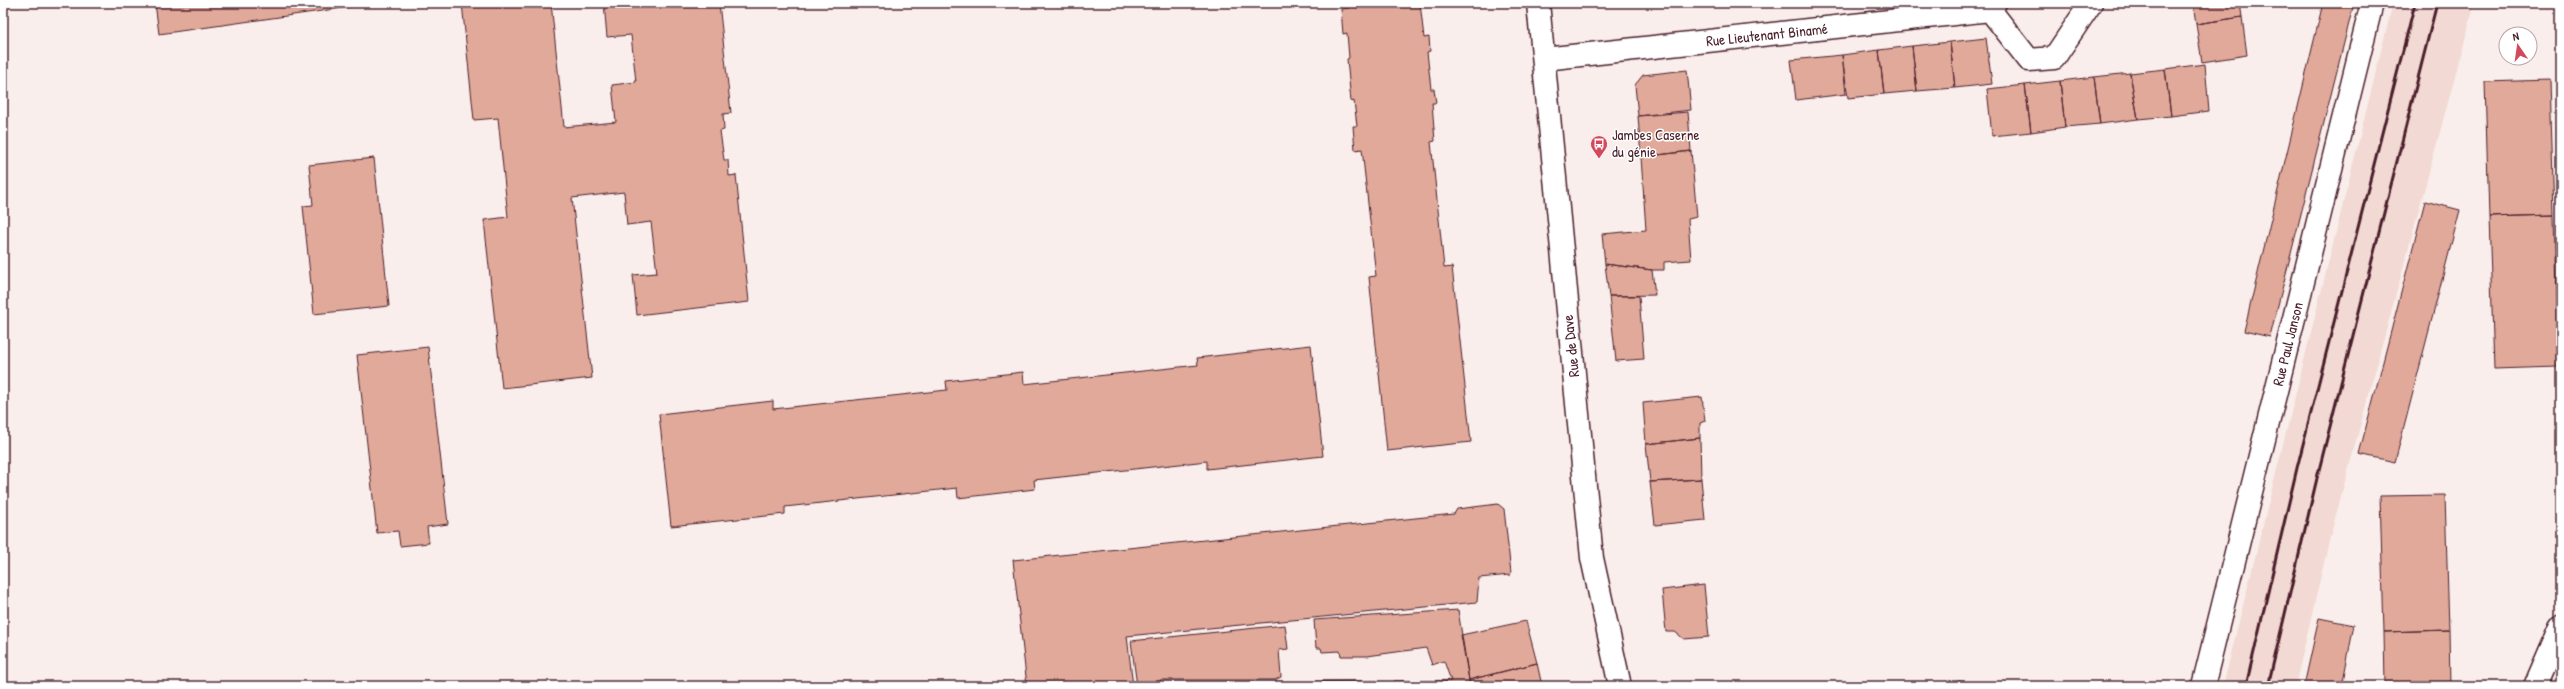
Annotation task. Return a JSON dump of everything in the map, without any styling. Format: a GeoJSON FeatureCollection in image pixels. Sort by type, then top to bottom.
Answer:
{"type":"FeatureCollection","features":[{"type":"Feature","properties":{"kind":"street","name":"Rue de Dave"},"geometry":{"type":"LineString","coordinates":[[1538,3],[1592,558],[1620,686]]}},
{"type":"Feature","properties":{"kind":"street","name":"Rue Lieutenant Binamé"},"geometry":{"type":"LineString","coordinates":[[1544,59],[1992,7],[2029,60],[2054,58],[2091,3]]}},
{"type":"Feature","properties":{"kind":"street","name":"Rue Paul Janson"},"geometry":{"type":"LineString","coordinates":[[2204,686],[2372,3]]}},
{"type":"Feature","properties":{"kind":"street"},"geometry":{"type":"LineString","coordinates":[[2535,686],[2561,626]]}},
{"type":"Feature","properties":{"kind":"shaded area"},"geometry":{"type":"Polygon","coordinates":[[[2393,3],[2475,3],[2330,537],[2295,686],[2223,686],[2393,3]]]}},
{"type":"Feature","properties":{"kind":"building"},"geometry":{"type":"Polygon","coordinates":[[[155,3],[378,3],[159,34],[155,3]]]}},
{"type":"Feature","properties":{"kind":"building"},"geometry":{"type":"Polygon","coordinates":[[[462,3],[551,3],[564,127],[616,122],[612,85],[636,82],[631,35],[607,37],[604,3],[719,3],[731,113],[723,114],[724,130],[720,131],[724,160],[728,160],[729,176],[736,175],[749,302],[637,315],[633,275],[657,273],[651,222],[627,225],[624,192],[572,198],[592,378],[502,388],[484,220],[508,217],[498,118],[474,120],[462,3]]]}},
{"type":"Feature","properties":{"kind":"building"},"geometry":{"type":"Polygon","coordinates":[[[1348,3],[1420,3],[1424,38],[1429,37],[1430,51],[1427,52],[1431,89],[1434,89],[1436,103],[1432,103],[1435,141],[1431,142],[1444,268],[1452,267],[1471,442],[1387,451],[1369,277],[1376,276],[1362,149],[1355,150],[1353,126],[1357,126],[1354,101],[1351,102],[1347,59],[1349,58],[1347,33],[1343,34],[1341,9],[1349,8],[1348,3]]]}},
{"type":"Feature","properties":{"kind":"building"},"geometry":{"type":"Polygon","coordinates":[[[2193,3],[2240,3],[2242,17],[2196,24],[2193,3]]]}},
{"type":"Feature","properties":{"kind":"building"},"geometry":{"type":"Polygon","coordinates":[[[2323,3],[2354,3],[2270,337],[2244,331],[2323,3]]]}},
{"type":"Feature","properties":{"kind":"building"},"geometry":{"type":"Polygon","coordinates":[[[2242,17],[2247,55],[2202,62],[2196,24],[2242,17]]]}},
{"type":"Feature","properties":{"kind":"building"},"geometry":{"type":"Polygon","coordinates":[[[1986,38],[1992,84],[1955,88],[1950,42],[1986,38]]]}},
{"type":"Feature","properties":{"kind":"building"},"geometry":{"type":"Polygon","coordinates":[[[1950,42],[1955,88],[1917,91],[1912,46],[1950,42]]]}},
{"type":"Feature","properties":{"kind":"building"},"geometry":{"type":"Polygon","coordinates":[[[1912,46],[1917,91],[1884,94],[1879,50],[1912,46]]]}},
{"type":"Feature","properties":{"kind":"building"},"geometry":{"type":"Polygon","coordinates":[[[1879,50],[1884,94],[1848,98],[1842,55],[1879,50]]]}},
{"type":"Feature","properties":{"kind":"building"},"geometry":{"type":"Polygon","coordinates":[[[1842,55],[1846,94],[1796,100],[1791,60],[1842,55]]]}},
{"type":"Feature","properties":{"kind":"building"},"geometry":{"type":"Polygon","coordinates":[[[2205,64],[2209,111],[2171,116],[2165,69],[2205,64]]]}},
{"type":"Feature","properties":{"kind":"building"},"geometry":{"type":"Polygon","coordinates":[[[2165,69],[2171,116],[2138,119],[2130,73],[2165,69]]]}},
{"type":"Feature","properties":{"kind":"building"},"geometry":{"type":"Polygon","coordinates":[[[1687,70],[1691,110],[1638,116],[1635,85],[1643,75],[1687,70]]]}},
{"type":"Feature","properties":{"kind":"building"},"geometry":{"type":"Polygon","coordinates":[[[2130,73],[2138,119],[2100,124],[2094,77],[2130,73]]]}},
{"type":"Feature","properties":{"kind":"building"},"geometry":{"type":"Polygon","coordinates":[[[2094,77],[2100,124],[2065,127],[2060,81],[2094,77]]]}},
{"type":"Feature","properties":{"kind":"building"},"geometry":{"type":"Polygon","coordinates":[[[2550,80],[2554,215],[2489,217],[2485,82],[2550,80]]]}},
{"type":"Feature","properties":{"kind":"building"},"geometry":{"type":"Polygon","coordinates":[[[2060,81],[2065,127],[2031,132],[2025,85],[2060,81]]]}},
{"type":"Feature","properties":{"kind":"building"},"geometry":{"type":"Polygon","coordinates":[[[2025,85],[2031,132],[1992,136],[1987,89],[2025,85]]]}},
{"type":"Feature","properties":{"kind":"building"},"geometry":{"type":"Polygon","coordinates":[[[1688,112],[1691,151],[1641,157],[1638,116],[1688,112]]]}},
{"type":"Feature","properties":{"kind":"building"},"geometry":{"type":"Polygon","coordinates":[[[1691,151],[1697,217],[1688,219],[1691,260],[1664,262],[1664,270],[1652,270],[1605,264],[1602,234],[1646,230],[1641,157],[1691,151]]]}},
{"type":"Feature","properties":{"kind":"building"},"geometry":{"type":"Polygon","coordinates":[[[374,158],[389,306],[314,314],[303,206],[313,205],[309,165],[374,158]]]}},
{"type":"Feature","properties":{"kind":"building"},"geometry":{"type":"Polygon","coordinates":[[[2425,201],[2460,210],[2395,462],[2359,454],[2425,201]]]}},
{"type":"Feature","properties":{"kind":"building"},"geometry":{"type":"Polygon","coordinates":[[[2554,215],[2558,367],[2494,369],[2489,217],[2554,215]]]}},
{"type":"Feature","properties":{"kind":"building"},"geometry":{"type":"Polygon","coordinates":[[[1605,264],[1652,270],[1655,295],[1609,296],[1605,264]]]}},
{"type":"Feature","properties":{"kind":"building"},"geometry":{"type":"Polygon","coordinates":[[[1609,296],[1639,296],[1644,359],[1616,361],[1609,296]]]}},
{"type":"Feature","properties":{"kind":"building"},"geometry":{"type":"Polygon","coordinates":[[[1311,345],[1323,456],[1207,469],[1207,461],[1034,480],[1035,489],[958,498],[957,488],[785,507],[785,514],[671,526],[659,414],[773,401],[773,409],[947,390],[946,381],[1023,372],[1024,384],[1198,365],[1197,358],[1311,345]]]}},
{"type":"Feature","properties":{"kind":"building"},"geometry":{"type":"Polygon","coordinates":[[[428,347],[448,524],[427,527],[429,543],[400,546],[398,531],[377,533],[357,355],[428,347]]]}},
{"type":"Feature","properties":{"kind":"building"},"geometry":{"type":"Polygon","coordinates":[[[1702,397],[1705,421],[1700,423],[1700,438],[1646,444],[1643,403],[1702,397]]]}},
{"type":"Feature","properties":{"kind":"building"},"geometry":{"type":"Polygon","coordinates":[[[1700,438],[1701,479],[1650,482],[1646,444],[1700,438]]]}},
{"type":"Feature","properties":{"kind":"building"},"geometry":{"type":"Polygon","coordinates":[[[1701,479],[1705,520],[1655,525],[1650,482],[1701,479]]]}},
{"type":"Feature","properties":{"kind":"building"},"geometry":{"type":"Polygon","coordinates":[[[2445,495],[2449,630],[2384,632],[2380,496],[2445,495]]]}},
{"type":"Feature","properties":{"kind":"building"},"geometry":{"type":"Polygon","coordinates":[[[1498,504],[1504,509],[1511,573],[1510,575],[1479,578],[1477,602],[1127,636],[1133,686],[1027,686],[1013,560],[1454,514],[1457,509],[1498,504]]]}},
{"type":"Feature","properties":{"kind":"building"},"geometry":{"type":"Polygon","coordinates":[[[1704,585],[1709,637],[1684,639],[1675,632],[1666,632],[1662,590],[1704,585]]]}},
{"type":"Feature","properties":{"kind":"building"},"geometry":{"type":"Polygon","coordinates":[[[1458,610],[1470,686],[1395,686],[1394,681],[1451,681],[1444,661],[1432,665],[1426,648],[1367,656],[1341,656],[1340,651],[1322,652],[1321,648],[1316,648],[1314,620],[1458,610]]]}},
{"type":"Feature","properties":{"kind":"building"},"geometry":{"type":"Polygon","coordinates":[[[2319,618],[2354,625],[2342,686],[2304,686],[2319,618]]]}},
{"type":"Feature","properties":{"kind":"building"},"geometry":{"type":"Polygon","coordinates":[[[1526,621],[1537,663],[1469,680],[1461,635],[1526,621]]]}},
{"type":"Feature","properties":{"kind":"building"},"geometry":{"type":"Polygon","coordinates":[[[1285,625],[1288,649],[1279,650],[1281,677],[1275,680],[1160,680],[1161,686],[1137,686],[1131,641],[1285,625]]]}},
{"type":"Feature","properties":{"kind":"building"},"geometry":{"type":"Polygon","coordinates":[[[2449,630],[2450,686],[2385,686],[2384,632],[2449,630]]]}},
{"type":"Feature","properties":{"kind":"building"},"geometry":{"type":"Polygon","coordinates":[[[1537,663],[1542,686],[1470,686],[1469,680],[1537,663]]]}},
{"type":"Feature","properties":{"kind":"building"},"geometry":{"type":"Polygon","coordinates":[[[1377,681],[1379,686],[1275,686],[1275,682],[1377,681]]]}},
{"type":"Feature","properties":{"kind":"building"},"geometry":{"type":"Polygon","coordinates":[[[1958,681],[2003,686],[1957,686],[1958,681]]]}},
{"type":"Feature","properties":{"kind":"railway"},"geometry":{"type":"LineString","coordinates":[[2246,686],[2297,468],[2415,3]]}},
{"type":"Feature","properties":{"kind":"railway"},"geometry":{"type":"LineString","coordinates":[[2268,686],[2318,474],[2437,3]]}},
{"type":"Feature","properties":{"kind":"place","name":"Jambes Caserne du génie"},"geometry":{"type":"Point","coordinates":[1599,159]}}]}
